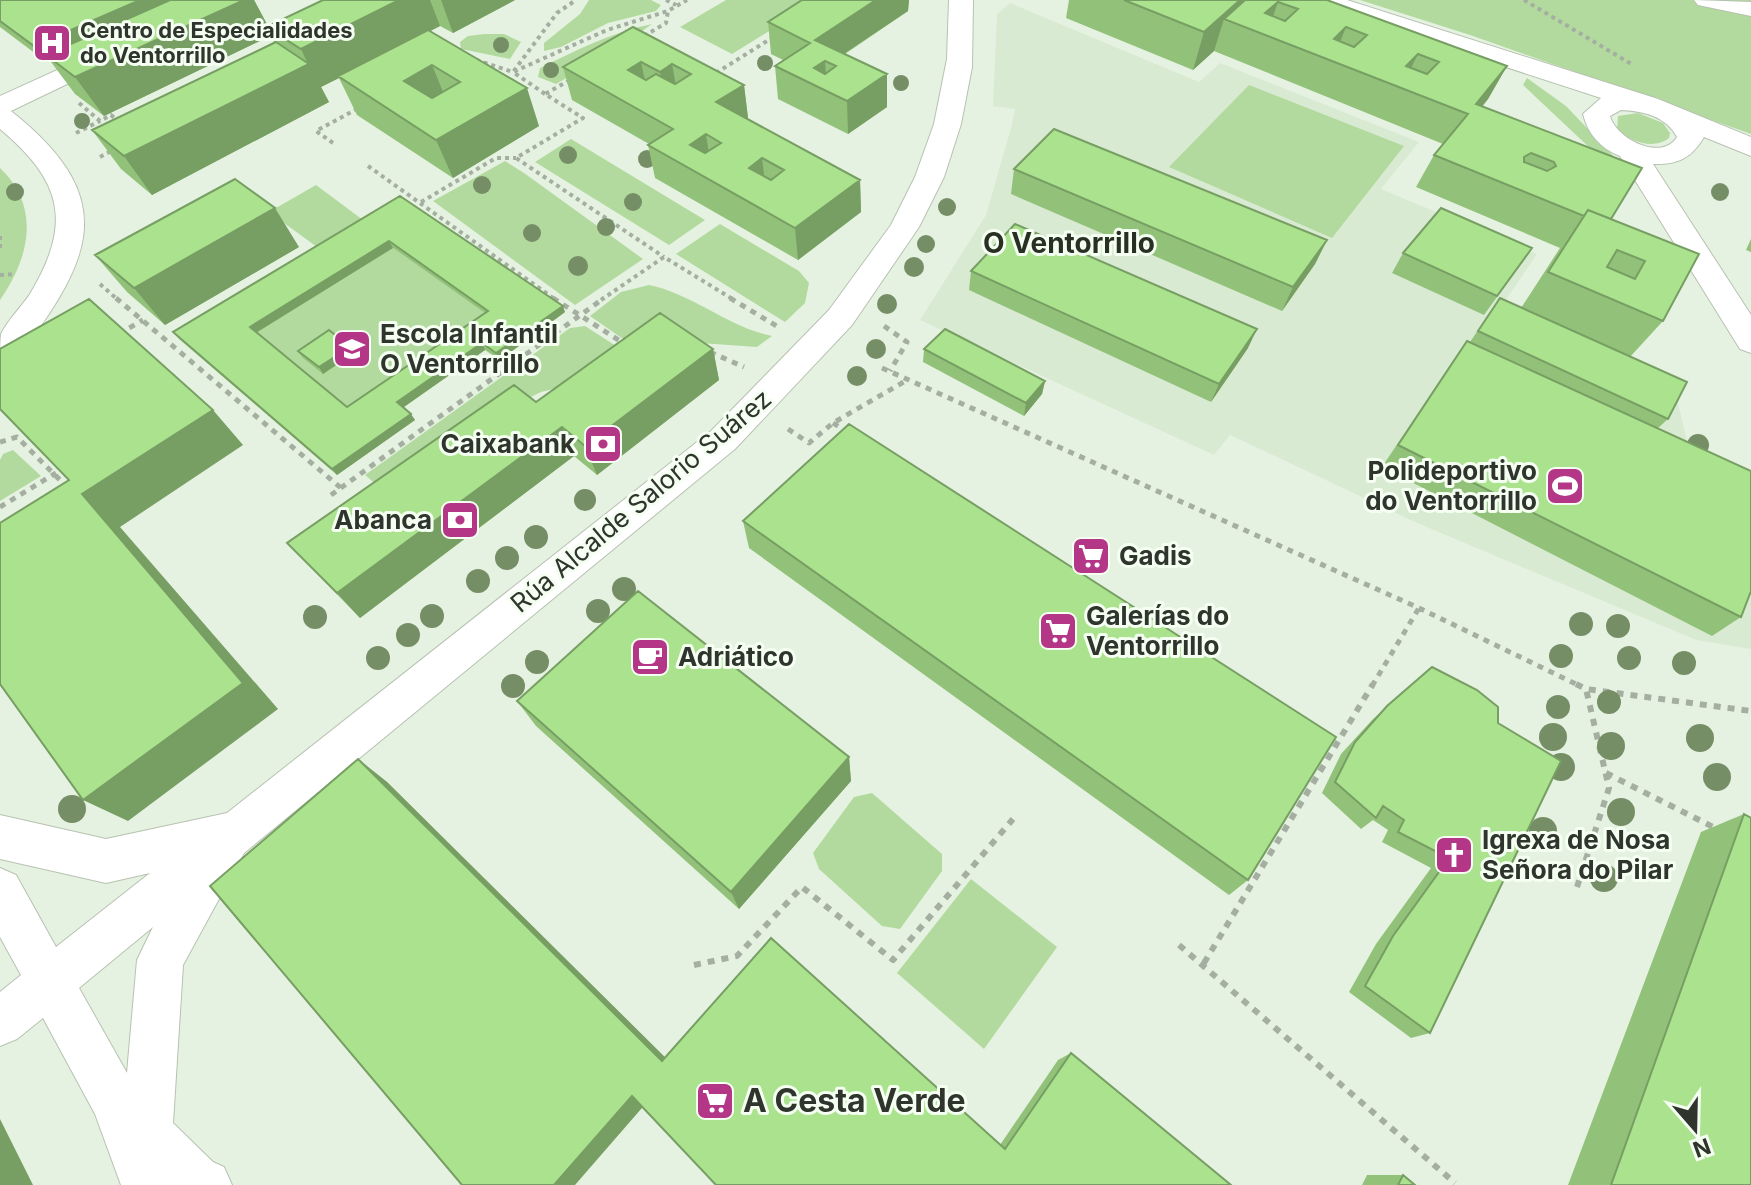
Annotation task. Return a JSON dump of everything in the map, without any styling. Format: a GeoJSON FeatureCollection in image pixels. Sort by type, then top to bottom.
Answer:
{"type":"FeatureCollection","features":[{"type":"Feature","properties":{"kind":"street","name":"Rúa Alcalde Salorio Suárez"},"geometry":{"type":"LineString","coordinates":[[0,1022],[723,440],[830,334],[911,216],[936,162],[960,65],[961,0]]}},
{"type":"Feature","properties":{"kind":"street"},"geometry":{"type":"LineString","coordinates":[[1323,0],[1657,108],[1751,147]]}},
{"type":"Feature","properties":{"kind":"street"},"geometry":{"type":"LineString","coordinates":[[1706,0],[1751,9]]}},
{"type":"Feature","properties":{"kind":"street"},"geometry":{"type":"LineString","coordinates":[[0,106],[126,47]]}},
{"type":"Feature","properties":{"kind":"street"},"geometry":{"type":"LineString","coordinates":[[1503,59],[1560,93],[1600,130],[1630,150],[1646,154],[1751,158]]}},
{"type":"Feature","properties":{"kind":"street"},"geometry":{"type":"LineString","coordinates":[[1600,130],[1596,114],[1601,108],[1621,102],[1657,108],[1687,128],[1691,137],[1678,153],[1666,185],[1668,207]]}},
{"type":"Feature","properties":{"kind":"street"},"geometry":{"type":"LineString","coordinates":[[0,115],[49,160],[64,183],[69,208],[68,231],[56,276],[42,305],[0,359]]}},
{"type":"Feature","properties":{"kind":"street"},"geometry":{"type":"LineString","coordinates":[[1630,150],[1751,341]]}},
{"type":"Feature","properties":{"kind":"street","name":"Rúa Alcalde Salorio Suárez"},"geometry":{"type":"LineString","coordinates":[[131,1117],[160,960],[235,832]]}},
{"type":"Feature","properties":{"kind":"street"},"geometry":{"type":"LineString","coordinates":[[0,837],[106,861],[235,832]]}},
{"type":"Feature","properties":{"kind":"street"},"geometry":{"type":"LineString","coordinates":[[0,891],[131,1117],[195,1180],[206,1185]]}},
{"type":"Feature","properties":{"kind":"street"},"geometry":{"type":"LineString","coordinates":[[131,1117],[147,1185]]}},
{"type":"Feature","properties":{"kind":"path"},"geometry":{"type":"LineString","coordinates":[[513,72],[557,13],[576,0]]}},
{"type":"Feature","properties":{"kind":"path"},"geometry":{"type":"LineString","coordinates":[[666,0],[677,6]]}},
{"type":"Feature","properties":{"kind":"path"},"geometry":{"type":"LineString","coordinates":[[513,72],[607,30],[668,11],[687,0]]}},
{"type":"Feature","properties":{"kind":"path"},"geometry":{"type":"LineString","coordinates":[[1524,0],[1635,66]]}},
{"type":"Feature","properties":{"kind":"path"},"geometry":{"type":"LineString","coordinates":[[636,40],[666,23],[668,11]]}},
{"type":"Feature","properties":{"kind":"path"},"geometry":{"type":"LineString","coordinates":[[708,79],[784,31]]}},
{"type":"Feature","properties":{"kind":"path"},"geometry":{"type":"LineString","coordinates":[[420,203],[496,158],[516,158],[583,118],[513,72],[473,59]]}},
{"type":"Feature","properties":{"kind":"path"},"geometry":{"type":"LineString","coordinates":[[545,94],[582,73]]}},
{"type":"Feature","properties":{"kind":"path"},"geometry":{"type":"LineString","coordinates":[[76,101],[100,121]]}},
{"type":"Feature","properties":{"kind":"path"},"geometry":{"type":"LineString","coordinates":[[333,143],[316,131],[365,104]]}},
{"type":"Feature","properties":{"kind":"path"},"geometry":{"type":"LineString","coordinates":[[76,133],[111,115],[123,126]]}},
{"type":"Feature","properties":{"kind":"path"},"geometry":{"type":"LineString","coordinates":[[100,157],[126,144]]}},
{"type":"Feature","properties":{"kind":"path"},"geometry":{"type":"LineString","coordinates":[[516,158],[664,257],[780,328]]}},
{"type":"Feature","properties":{"kind":"path"},"geometry":{"type":"LineString","coordinates":[[368,166],[578,315],[633,349]]}},
{"type":"Feature","properties":{"kind":"path"},"geometry":{"type":"LineString","coordinates":[[396,202],[408,194]]}},
{"type":"Feature","properties":{"kind":"path"},"geometry":{"type":"LineString","coordinates":[[0,236],[0,251]]}},
{"type":"Feature","properties":{"kind":"path"},"geometry":{"type":"LineString","coordinates":[[331,495],[578,315],[664,257]]}},
{"type":"Feature","properties":{"kind":"path"},"geometry":{"type":"LineString","coordinates":[[0,275],[19,274]]}},
{"type":"Feature","properties":{"kind":"path"},"geometry":{"type":"LineString","coordinates":[[100,284],[341,488]]}},
{"type":"Feature","properties":{"kind":"path"},"geometry":{"type":"LineString","coordinates":[[116,336],[143,320]]}},
{"type":"Feature","properties":{"kind":"path"},"geometry":{"type":"LineString","coordinates":[[884,326],[907,342],[890,371]]}},
{"type":"Feature","properties":{"kind":"path"},"geometry":{"type":"LineString","coordinates":[[704,349],[746,368]]}},
{"type":"Feature","properties":{"kind":"path"},"geometry":{"type":"LineString","coordinates":[[882,368],[1419,608],[1586,689],[1751,711]]}},
{"type":"Feature","properties":{"kind":"path"},"geometry":{"type":"LineString","coordinates":[[788,429],[809,443],[833,423],[908,379]]}},
{"type":"Feature","properties":{"kind":"path"},"geometry":{"type":"LineString","coordinates":[[833,423],[859,440]]}},
{"type":"Feature","properties":{"kind":"path"},"geometry":{"type":"LineString","coordinates":[[0,442],[17,437],[74,495]]}},
{"type":"Feature","properties":{"kind":"path"},"geometry":{"type":"LineString","coordinates":[[0,507],[64,468]]}},
{"type":"Feature","properties":{"kind":"path"},"geometry":{"type":"LineString","coordinates":[[1204,963],[1419,608]]}},
{"type":"Feature","properties":{"kind":"path"},"geometry":{"type":"LineString","coordinates":[[1577,887],[1609,788],[1586,689]]}},
{"type":"Feature","properties":{"kind":"path"},"geometry":{"type":"LineString","coordinates":[[1323,735],[1336,743]]}},
{"type":"Feature","properties":{"kind":"path"},"geometry":{"type":"LineString","coordinates":[[1605,773],[1725,833]]}},
{"type":"Feature","properties":{"kind":"path"},"geometry":{"type":"LineString","coordinates":[[694,965],[737,956],[802,887],[893,960],[1013,819]]}},
{"type":"Feature","properties":{"kind":"path"},"geometry":{"type":"LineString","coordinates":[[1179,945],[1204,963],[1455,1183]]}},
{"type":"Feature","properties":{"kind":"shaded area"},"geometry":{"type":"Polygon","coordinates":[[[1010,3],[1199,82],[1220,63],[1419,142],[1381,189],[1537,254],[1499,310],[1675,390],[1692,462],[1751,487],[1751,649],[1696,640],[1417,523],[1230,435],[1214,455],[920,320],[986,215],[1011,128],[1015,109],[993,106],[997,14],[1010,3]]]}},
{"type":"Feature","properties":{"kind":"green space"},"geometry":{"type":"Polygon","coordinates":[[[589,0],[651,0],[661,5],[656,11],[608,23],[561,47],[544,51],[544,43],[580,14],[589,0]]]}},
{"type":"Feature","properties":{"kind":"green space"},"geometry":{"type":"Polygon","coordinates":[[[726,0],[819,0],[732,54],[680,27],[726,0]]]}},
{"type":"Feature","properties":{"kind":"green space"},"geometry":{"type":"Polygon","coordinates":[[[1360,0],[1751,0],[1751,134],[1470,35],[1360,0]]]}},
{"type":"Feature","properties":{"kind":"green space"},"geometry":{"type":"Polygon","coordinates":[[[652,24],[614,51],[556,84],[538,77],[540,68],[581,48],[652,24]]]}},
{"type":"Feature","properties":{"kind":"green space"},"geometry":{"type":"Polygon","coordinates":[[[504,34],[521,42],[510,59],[461,49],[460,42],[468,36],[504,34]]]}},
{"type":"Feature","properties":{"kind":"green space"},"geometry":{"type":"Polygon","coordinates":[[[1527,78],[1566,106],[1621,164],[1609,166],[1523,85],[1527,78]]]}},
{"type":"Feature","properties":{"kind":"green space"},"geometry":{"type":"Polygon","coordinates":[[[1249,85],[1404,146],[1332,238],[1169,167],[1249,85]]]}},
{"type":"Feature","properties":{"kind":"green space"},"geometry":{"type":"Polygon","coordinates":[[[1638,113],[1663,123],[1670,133],[1669,138],[1657,144],[1643,143],[1617,130],[1618,116],[1638,113]]]}},
{"type":"Feature","properties":{"kind":"green space"},"geometry":{"type":"Polygon","coordinates":[[[571,139],[705,220],[669,245],[535,162],[571,139]]]}},
{"type":"Feature","properties":{"kind":"green space"},"geometry":{"type":"Polygon","coordinates":[[[505,161],[643,259],[575,305],[433,201],[505,161]]]}},
{"type":"Feature","properties":{"kind":"green space"},"geometry":{"type":"Polygon","coordinates":[[[0,168],[22,199],[27,232],[18,267],[0,300],[0,168]]]}},
{"type":"Feature","properties":{"kind":"green space"},"geometry":{"type":"Polygon","coordinates":[[[316,185],[363,220],[317,247],[269,212],[316,185]]]}},
{"type":"Feature","properties":{"kind":"green space"},"geometry":{"type":"Polygon","coordinates":[[[720,224],[799,271],[809,283],[805,303],[785,322],[676,254],[720,224]]]}},
{"type":"Feature","properties":{"kind":"green space"},"geometry":{"type":"Polygon","coordinates":[[[393,248],[491,317],[352,414],[254,334],[393,248]]]}},
{"type":"Feature","properties":{"kind":"green space"},"geometry":{"type":"Polygon","coordinates":[[[649,285],[681,296],[740,326],[772,336],[757,347],[700,343],[636,348],[590,316],[621,292],[649,285]]]}},
{"type":"Feature","properties":{"kind":"green space"},"geometry":{"type":"Polygon","coordinates":[[[585,326],[630,355],[571,385],[541,392],[515,405],[396,501],[365,475],[570,328],[585,326]]]}},
{"type":"Feature","properties":{"kind":"green space"},"geometry":{"type":"Polygon","coordinates":[[[13,450],[41,476],[0,501],[0,460],[3,454],[13,450]]]}},
{"type":"Feature","properties":{"kind":"green space"},"geometry":{"type":"Polygon","coordinates":[[[872,793],[942,854],[942,871],[900,929],[882,926],[819,869],[813,853],[854,797],[872,793]]]}},
{"type":"Feature","properties":{"kind":"green space"},"geometry":{"type":"Polygon","coordinates":[[[971,879],[1057,947],[984,1049],[897,973],[971,879]]]}},
{"type":"Feature","properties":{"kind":"building"},"geometry":{"type":"Polygon","coordinates":[[[0,0],[140,0],[34,46],[0,21],[0,0]]]}},
{"type":"Feature","properties":{"kind":"building"},"geometry":{"type":"Polygon","coordinates":[[[170,0],[244,0],[75,77],[46,55],[170,0]]]}},
{"type":"Feature","properties":{"kind":"building"},"geometry":{"type":"Polygon","coordinates":[[[323,0],[399,0],[301,49],[266,27],[323,0]]]}},
{"type":"Feature","properties":{"kind":"building"},"geometry":{"type":"Polygon","coordinates":[[[802,0],[876,0],[815,40],[887,74],[847,101],[775,66],[810,43],[768,22],[802,0]],[[825,61],[814,68],[825,74],[836,66],[825,61]]]}},
{"type":"Feature","properties":{"kind":"building"},"geometry":{"type":"Polygon","coordinates":[[[1124,0],[1240,0],[1204,32],[1124,0]]]}},
{"type":"Feature","properties":{"kind":"building"},"geometry":{"type":"Polygon","coordinates":[[[1245,0],[1327,0],[1507,66],[1476,104],[1642,168],[1611,219],[1588,210],[1584,216],[1434,155],[1468,114],[1224,19],[1245,0]],[[1278,2],[1265,13],[1285,21],[1298,9],[1278,2]],[[1346,27],[1334,39],[1354,47],[1367,35],[1346,27]],[[1418,54],[1406,66],[1427,74],[1439,62],[1418,54]],[[1531,153],[1524,157],[1524,162],[1547,171],[1556,166],[1554,162],[1531,153]]]}},
{"type":"Feature","properties":{"kind":"building"},"geometry":{"type":"Polygon","coordinates":[[[633,27],[744,85],[716,102],[860,180],[795,228],[648,145],[673,129],[563,67],[633,27]],[[641,62],[628,70],[646,80],[656,74],[675,84],[691,74],[672,64],[660,72],[641,62]],[[706,134],[690,145],[705,153],[721,143],[706,134]],[[762,158],[749,168],[771,180],[784,170],[762,158]]]}},
{"type":"Feature","properties":{"kind":"building"},"geometry":{"type":"Polygon","coordinates":[[[428,30],[527,88],[436,140],[338,76],[428,30]],[[432,65],[404,81],[432,98],[460,82],[432,65]]]}},
{"type":"Feature","properties":{"kind":"building"},"geometry":{"type":"Polygon","coordinates":[[[276,42],[309,64],[124,156],[92,130],[276,42]]]}},
{"type":"Feature","properties":{"kind":"building"},"geometry":{"type":"Polygon","coordinates":[[[1054,129],[1327,240],[1293,287],[1014,169],[1054,129]]]}},
{"type":"Feature","properties":{"kind":"building"},"geometry":{"type":"Polygon","coordinates":[[[235,179],[275,208],[134,288],[95,255],[235,179]]]}},
{"type":"Feature","properties":{"kind":"building"},"geometry":{"type":"Polygon","coordinates":[[[400,196],[563,306],[496,353],[482,343],[397,402],[411,414],[332,469],[173,332],[400,196]],[[389,241],[250,327],[347,407],[488,311],[389,241]]]}},
{"type":"Feature","properties":{"kind":"building"},"geometry":{"type":"Polygon","coordinates":[[[1441,208],[1532,248],[1497,296],[1403,253],[1441,208]]]}},
{"type":"Feature","properties":{"kind":"building"},"geometry":{"type":"Polygon","coordinates":[[[1588,210],[1699,254],[1663,321],[1548,272],[1588,210]],[[1617,250],[1607,267],[1635,279],[1645,261],[1617,250]]]}},
{"type":"Feature","properties":{"kind":"building"},"geometry":{"type":"Polygon","coordinates":[[[1015,224],[1257,329],[1219,384],[971,271],[1015,224]]]}},
{"type":"Feature","properties":{"kind":"building"},"geometry":{"type":"Polygon","coordinates":[[[1500,298],[1687,382],[1668,419],[1478,331],[1500,298]]]}},
{"type":"Feature","properties":{"kind":"building"},"geometry":{"type":"Polygon","coordinates":[[[89,299],[213,410],[82,494],[243,683],[83,800],[0,684],[0,523],[69,480],[0,409],[0,349],[89,299]]]}},
{"type":"Feature","properties":{"kind":"building"},"geometry":{"type":"Polygon","coordinates":[[[660,313],[713,349],[585,446],[562,427],[337,593],[287,543],[514,385],[536,402],[660,313]]]}},
{"type":"Feature","properties":{"kind":"building"},"geometry":{"type":"Polygon","coordinates":[[[945,329],[1045,381],[1026,403],[924,349],[945,329]]]}},
{"type":"Feature","properties":{"kind":"building"},"geometry":{"type":"Polygon","coordinates":[[[329,330],[350,347],[319,367],[298,351],[329,330]]]}},
{"type":"Feature","properties":{"kind":"building","name":"Polideportivo do Ventorrillo"},"geometry":{"type":"Polygon","coordinates":[[[1467,341],[1751,471],[1751,591],[1741,617],[1398,445],[1467,341]]]}},
{"type":"Feature","properties":{"kind":"building"},"geometry":{"type":"Polygon","coordinates":[[[849,424],[1336,737],[1248,880],[743,521],[849,424]]]}},
{"type":"Feature","properties":{"kind":"building"},"geometry":{"type":"Polygon","coordinates":[[[638,591],[849,757],[731,892],[517,701],[638,591]]]}},
{"type":"Feature","properties":{"kind":"building","name":"Igrexa de Nosa Señora do Pilar"},"geometry":{"type":"Polygon","coordinates":[[[1432,667],[1477,690],[1498,707],[1498,723],[1561,761],[1430,1033],[1365,986],[1393,936],[1449,858],[1398,832],[1404,820],[1383,806],[1376,818],[1335,782],[1355,742],[1387,706],[1432,667]]]}},
{"type":"Feature","properties":{"kind":"building"},"geometry":{"type":"Polygon","coordinates":[[[358,759],[662,1061],[771,938],[1005,1149],[1071,1053],[1231,1185],[716,1185],[632,1096],[554,1185],[462,1185],[210,886],[358,759]]]}},
{"type":"Feature","properties":{"kind":"building"},"geometry":{"type":"Polygon","coordinates":[[[1744,814],[1751,818],[1751,1185],[1611,1185],[1744,814]]]}},
{"type":"Feature","properties":{"kind":"building"},"geometry":{"type":"Polygon","coordinates":[[[1403,1175],[1415,1185],[1398,1185],[1403,1175]]]}},
{"type":"Feature","properties":{"kind":"place","name":"Centro de Especialidades do Ventorrillo"},"geometry":{"type":"Point","coordinates":[52,43]}},
{"type":"Feature","properties":{"kind":"place","name":"Escola Infantil O Ventorrillo"},"geometry":{"type":"Point","coordinates":[352,349]}},
{"type":"Feature","properties":{"kind":"place","name":"Caixabank"},"geometry":{"type":"Point","coordinates":[603,444]}},
{"type":"Feature","properties":{"kind":"place","name":"Polideportivo do Ventorrillo"},"geometry":{"type":"Point","coordinates":[1565,486]}},
{"type":"Feature","properties":{"kind":"place","name":"Abanca"},"geometry":{"type":"Point","coordinates":[460,520]}},
{"type":"Feature","properties":{"kind":"place","name":"Gadis"},"geometry":{"type":"Point","coordinates":[1091,556]}},
{"type":"Feature","properties":{"kind":"place","name":"Galerías do Ventorrillo"},"geometry":{"type":"Point","coordinates":[1058,631]}},
{"type":"Feature","properties":{"kind":"place","name":"Adriático"},"geometry":{"type":"Point","coordinates":[650,657]}},
{"type":"Feature","properties":{"kind":"place","name":"Igrexa de Nosa Señora do Pilar"},"geometry":{"type":"Point","coordinates":[1454,855]}},
{"type":"Feature","properties":{"kind":"place","name":"A Cesta Verde"},"geometry":{"type":"Point","coordinates":[715,1101]}},
{"type":"Feature","properties":{"kind":"district","name":"O Ventorrillo"},"geometry":{"type":"Point","coordinates":[1069,243]}}]}
